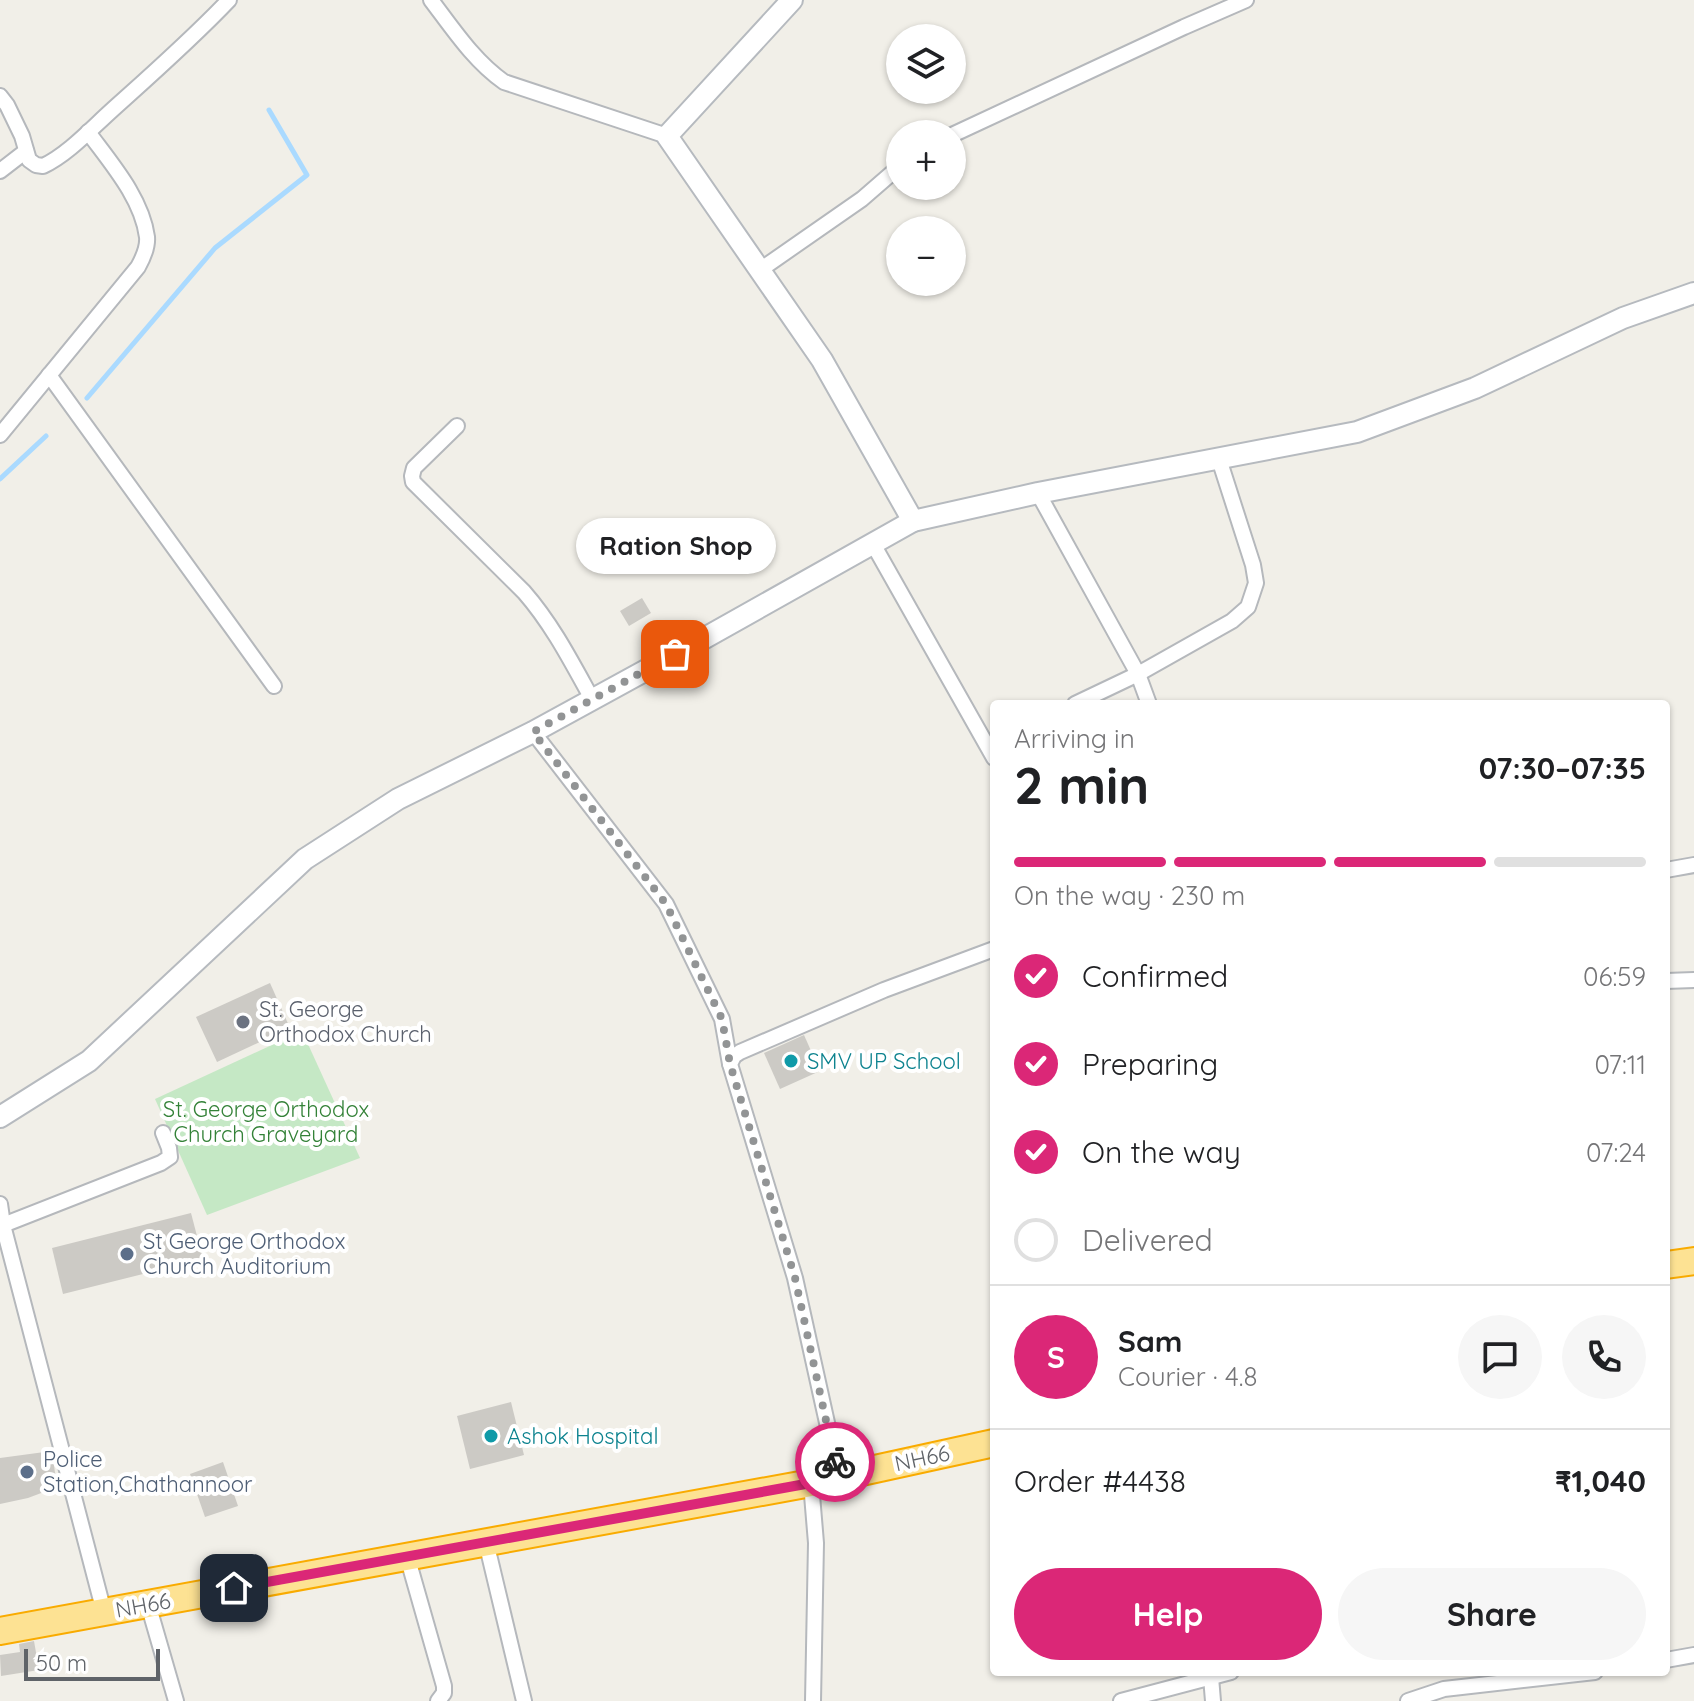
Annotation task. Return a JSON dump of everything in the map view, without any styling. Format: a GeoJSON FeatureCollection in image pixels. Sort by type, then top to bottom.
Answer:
{"type":"FeatureCollection","features":[{"type":"Feature","properties":{"kind":"highway"},"geometry":{"type":"LineString","coordinates":[[1670,1264],[1694,1261]]}},
{"type":"Feature","properties":{"kind":"highway","name":"NH66"},"geometry":{"type":"LineString","coordinates":[[0,1631],[811,1483],[990,1444]]}},
{"type":"Feature","properties":{"kind":"street"},"geometry":{"type":"LineString","coordinates":[[0,96],[22,136],[29,160],[43,166],[88,132],[229,0]]}},
{"type":"Feature","properties":{"kind":"street"},"geometry":{"type":"LineString","coordinates":[[431,0],[478,60],[504,82],[667,136],[822,360],[913,521]]}},
{"type":"Feature","properties":{"kind":"street"},"geometry":{"type":"LineString","coordinates":[[667,136],[792,0]]}},
{"type":"Feature","properties":{"kind":"street"},"geometry":{"type":"LineString","coordinates":[[966,129],[1246,0]]}},
{"type":"Feature","properties":{"kind":"street"},"geometry":{"type":"LineString","coordinates":[[0,435],[138,267],[144,255],[147,238],[139,212],[124,181],[88,132]]}},
{"type":"Feature","properties":{"kind":"street"},"geometry":{"type":"LineString","coordinates":[[0,171],[26,151]]}},
{"type":"Feature","properties":{"kind":"street"},"geometry":{"type":"LineString","coordinates":[[760,270],[862,199],[886,178]]}},
{"type":"Feature","properties":{"kind":"street"},"geometry":{"type":"LineString","coordinates":[[0,1117],[89,1061],[305,859],[398,799],[533,732],[913,521],[1038,493],[1357,432],[1475,388],[1623,318],[1694,293]]}},
{"type":"Feature","properties":{"kind":"street"},"geometry":{"type":"LineString","coordinates":[[49,375],[274,686]]}},
{"type":"Feature","properties":{"kind":"street"},"geometry":{"type":"LineString","coordinates":[[457,426],[414,468],[413,482],[539,609],[592,699]]}},
{"type":"Feature","properties":{"kind":"street"},"geometry":{"type":"LineString","coordinates":[[1083,700],[1138,674],[1232,621],[1248,607],[1256,583],[1253,565],[1219,459]]}},
{"type":"Feature","properties":{"kind":"street"},"geometry":{"type":"LineString","coordinates":[[1038,493],[1138,674],[1148,700]]}},
{"type":"Feature","properties":{"kind":"street"},"geometry":{"type":"LineString","coordinates":[[873,544],[990,751]]}},
{"type":"Feature","properties":{"kind":"street"},"geometry":{"type":"LineString","coordinates":[[533,732],[666,904],[722,1019],[730,1064],[795,1278],[839,1477]]}},
{"type":"Feature","properties":{"kind":"street"},"geometry":{"type":"LineString","coordinates":[[1670,869],[1694,865]]}},
{"type":"Feature","properties":{"kind":"street"},"geometry":{"type":"LineString","coordinates":[[730,1064],[740,1052],[884,990],[990,950]]}},
{"type":"Feature","properties":{"kind":"street"},"geometry":{"type":"LineString","coordinates":[[1670,981],[1694,980]]}},
{"type":"Feature","properties":{"kind":"street"},"geometry":{"type":"LineString","coordinates":[[2,1226],[161,1163],[170,1157],[163,1133]]}},
{"type":"Feature","properties":{"kind":"street"},"geometry":{"type":"LineString","coordinates":[[0,1204],[2,1226],[104,1612]]}},
{"type":"Feature","properties":{"kind":"street"},"geometry":{"type":"LineString","coordinates":[[811,1483],[816,1543],[813,1701]]}},
{"type":"Feature","properties":{"kind":"street"},"geometry":{"type":"LineString","coordinates":[[486,1542],[524,1701]]}},
{"type":"Feature","properties":{"kind":"street"},"geometry":{"type":"LineString","coordinates":[[407,1556],[444,1686],[444,1693],[438,1701]]}},
{"type":"Feature","properties":{"kind":"street"},"geometry":{"type":"LineString","coordinates":[[148,1604],[176,1701]]}},
{"type":"Feature","properties":{"kind":"street"},"geometry":{"type":"LineString","coordinates":[[1670,1659],[1694,1655]]}},
{"type":"Feature","properties":{"kind":"street"},"geometry":{"type":"LineString","coordinates":[[1121,1701],[1215,1676]]}},
{"type":"Feature","properties":{"kind":"street"},"geometry":{"type":"LineString","coordinates":[[1408,1701],[1444,1689],[1559,1676]]}},
{"type":"Feature","properties":{"kind":"street"},"geometry":{"type":"LineString","coordinates":[[1211,1677],[1213,1701]]}},
{"type":"Feature","properties":{"kind":"green space","name":"St. George Orthodox Church Graveyard"},"geometry":{"type":"Polygon","coordinates":[[[302,1031],[360,1158],[207,1215],[155,1099],[302,1031]]]}},
{"type":"Feature","properties":{"kind":"building"},"geometry":{"type":"Polygon","coordinates":[[[642,598],[651,613],[629,626],[620,611],[642,598]]]}},
{"type":"Feature","properties":{"kind":"building","name":"St. George Orthodox Church"},"geometry":{"type":"Polygon","coordinates":[[[270,983],[290,1028],[217,1062],[196,1017],[270,983]]]}},
{"type":"Feature","properties":{"kind":"building","name":"SMV UP School"},"geometry":{"type":"Polygon","coordinates":[[[804,1035],[820,1071],[780,1089],[764,1053],[804,1035]]]}},
{"type":"Feature","properties":{"kind":"building","name":"St George Orthodox Church Auditorium"},"geometry":{"type":"Polygon","coordinates":[[[191,1213],[203,1259],[63,1294],[52,1248],[191,1213]]]}},
{"type":"Feature","properties":{"kind":"building","name":"Ashok Hospital"},"geometry":{"type":"Polygon","coordinates":[[[511,1402],[524,1455],[470,1469],[457,1416],[511,1402]]]}},
{"type":"Feature","properties":{"kind":"building","name":"Police Station,Chathannoor"},"geometry":{"type":"Polygon","coordinates":[[[52,1451],[57,1487],[0,1504],[0,1458],[52,1451]]]}},
{"type":"Feature","properties":{"kind":"building"},"geometry":{"type":"Polygon","coordinates":[[[223,1462],[238,1506],[205,1517],[190,1474],[223,1462]]]}},
{"type":"Feature","properties":{"kind":"building"},"geometry":{"type":"Polygon","coordinates":[[[34,1641],[39,1670],[1,1676],[0,1655],[20,1652],[19,1644],[34,1641]]]}},
{"type":"Feature","properties":{"kind":"waterway"},"geometry":{"type":"LineString","coordinates":[[87,398],[215,248],[307,175],[269,110]]}},
{"type":"Feature","properties":{"kind":"waterway"},"geometry":{"type":"LineString","coordinates":[[0,479],[46,436]]}},
{"type":"Feature","properties":{"kind":"way so far"},"geometry":{"type":"LineString","coordinates":[[675,654],[533,732],[666,904],[722,1019],[730,1064],[795,1278],[835,1462]]}},
{"type":"Feature","properties":{"kind":"place","name":"Ration Shop"},"geometry":{"type":"Point","coordinates":[675,654]}},
{"type":"Feature","properties":{"kind":"place","name":"St. George Orthodox Church"},"geometry":{"type":"Point","coordinates":[243,1022]}},
{"type":"Feature","properties":{"kind":"place","name":"SMV UP School"},"geometry":{"type":"Point","coordinates":[791,1061]}},
{"type":"Feature","properties":{"kind":"place","name":"St George Orthodox Church Auditorium"},"geometry":{"type":"Point","coordinates":[127,1254]}},
{"type":"Feature","properties":{"kind":"place","name":"Ashok Hospital"},"geometry":{"type":"Point","coordinates":[491,1436]}},
{"type":"Feature","properties":{"kind":"place","name":"Police Station,Chathannoor"},"geometry":{"type":"Point","coordinates":[27,1472]}},
{"type":"Feature","properties":{"kind":"route"},"geometry":{"type":"LineString","coordinates":[[234,1588],[811,1483],[839,1477],[835,1462]]}}]}
